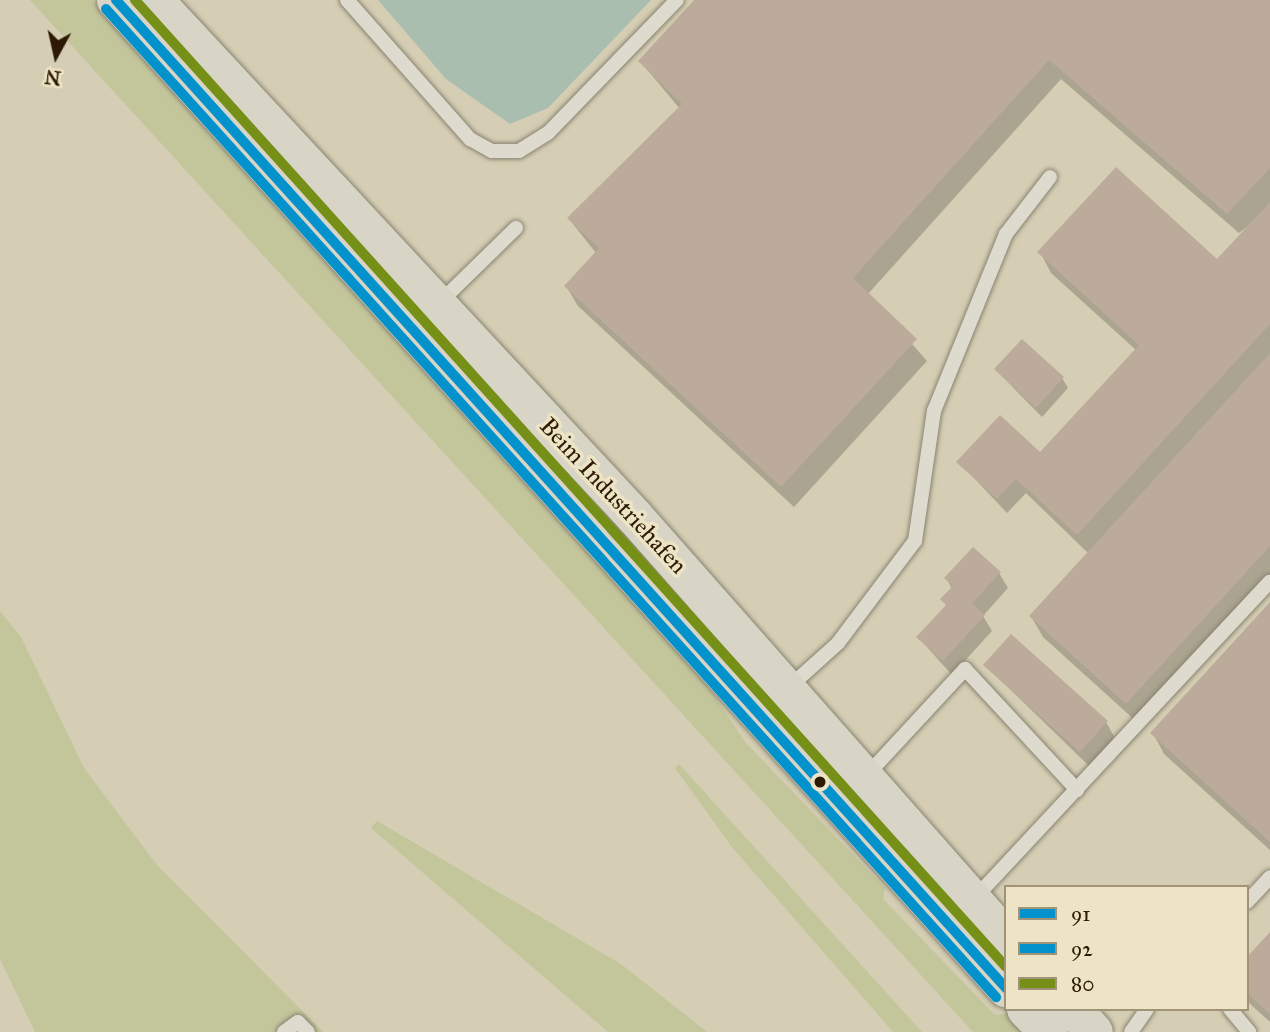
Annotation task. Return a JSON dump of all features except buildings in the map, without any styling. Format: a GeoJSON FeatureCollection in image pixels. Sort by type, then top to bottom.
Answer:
{"type":"FeatureCollection","features":[{"type":"Feature","properties":{"kind":"main road","name":"Beim Industriehafen"},"geometry":{"type":"LineString","coordinates":[[116,0],[1004,986]]}},
{"type":"Feature","properties":{"kind":"main road","name":"Beim Industriehafen"},"geometry":{"type":"LineString","coordinates":[[154,0],[435,307],[634,516],[863,780],[1004,936]]}},
{"type":"Feature","properties":{"kind":"main road"},"geometry":{"type":"LineString","coordinates":[[1028,1011],[1048,1032]]}},
{"type":"Feature","properties":{"kind":"main road"},"geometry":{"type":"LineString","coordinates":[[1075,1011],[1094,1032]]}},
{"type":"Feature","properties":{"kind":"lane"},"geometry":{"type":"LineString","coordinates":[[348,0],[470,139],[505,151],[519,151],[548,133],[677,0]]}},
{"type":"Feature","properties":{"kind":"lane"},"geometry":{"type":"LineString","coordinates":[[786,690],[838,643],[915,541],[934,411],[1006,234],[1051,177]]}},
{"type":"Feature","properties":{"kind":"lane"},"geometry":{"type":"LineString","coordinates":[[435,307],[516,228]]}},
{"type":"Feature","properties":{"kind":"lane"},"geometry":{"type":"LineString","coordinates":[[972,901],[1270,582]]}},
{"type":"Feature","properties":{"kind":"lane"},"geometry":{"type":"LineString","coordinates":[[863,780],[965,669],[1077,790]]}},
{"type":"Feature","properties":{"kind":"lane"},"geometry":{"type":"LineString","coordinates":[[1249,900],[1270,877]]}},
{"type":"Feature","properties":{"kind":"lane"},"geometry":{"type":"LineString","coordinates":[[1131,1032],[1146,1011]]}},
{"type":"Feature","properties":{"kind":"lane"},"geometry":{"type":"LineString","coordinates":[[1232,1011],[1249,1032]]}},
{"type":"Feature","properties":{"kind":"lane"},"geometry":{"type":"LineString","coordinates":[[285,1032],[298,1022],[308,1032]]}},
{"type":"Feature","properties":{"kind":"green space"},"geometry":{"type":"Polygon","coordinates":[[[30,0],[92,0],[699,673],[746,743],[885,888],[883,899],[995,1015],[1010,1013],[1028,1032],[973,1032],[30,0]]]}},
{"type":"Feature","properties":{"kind":"green space"},"geometry":{"type":"Polygon","coordinates":[[[0,611],[21,637],[84,768],[157,865],[323,1032],[35,1032],[0,959],[0,611]]]}},
{"type":"Feature","properties":{"kind":"green space"},"geometry":{"type":"Polygon","coordinates":[[[679,764],[922,1032],[893,1032],[731,846],[675,768],[679,764]]]}},
{"type":"Feature","properties":{"kind":"green space"},"geometry":{"type":"Polygon","coordinates":[[[377,821],[621,964],[707,1032],[608,1032],[371,828],[377,821]]]}},
{"type":"Feature","properties":{"kind":"shaded area"},"geometry":{"type":"Polygon","coordinates":[[[378,0],[651,0],[548,108],[510,124],[446,79],[378,0]]]}},
{"type":"Feature","properties":{"kind":"transit line","name":"91"},"geometry":{"type":"LineString","coordinates":[[116,0],[1004,986]]}},
{"type":"Feature","properties":{"kind":"transit line","name":"80"},"geometry":{"type":"LineString","coordinates":[[135,0],[1004,965]]}},
{"type":"Feature","properties":{"kind":"transit line","name":"92"},"geometry":{"type":"LineString","coordinates":[[106,9],[996,997]]}}]}
